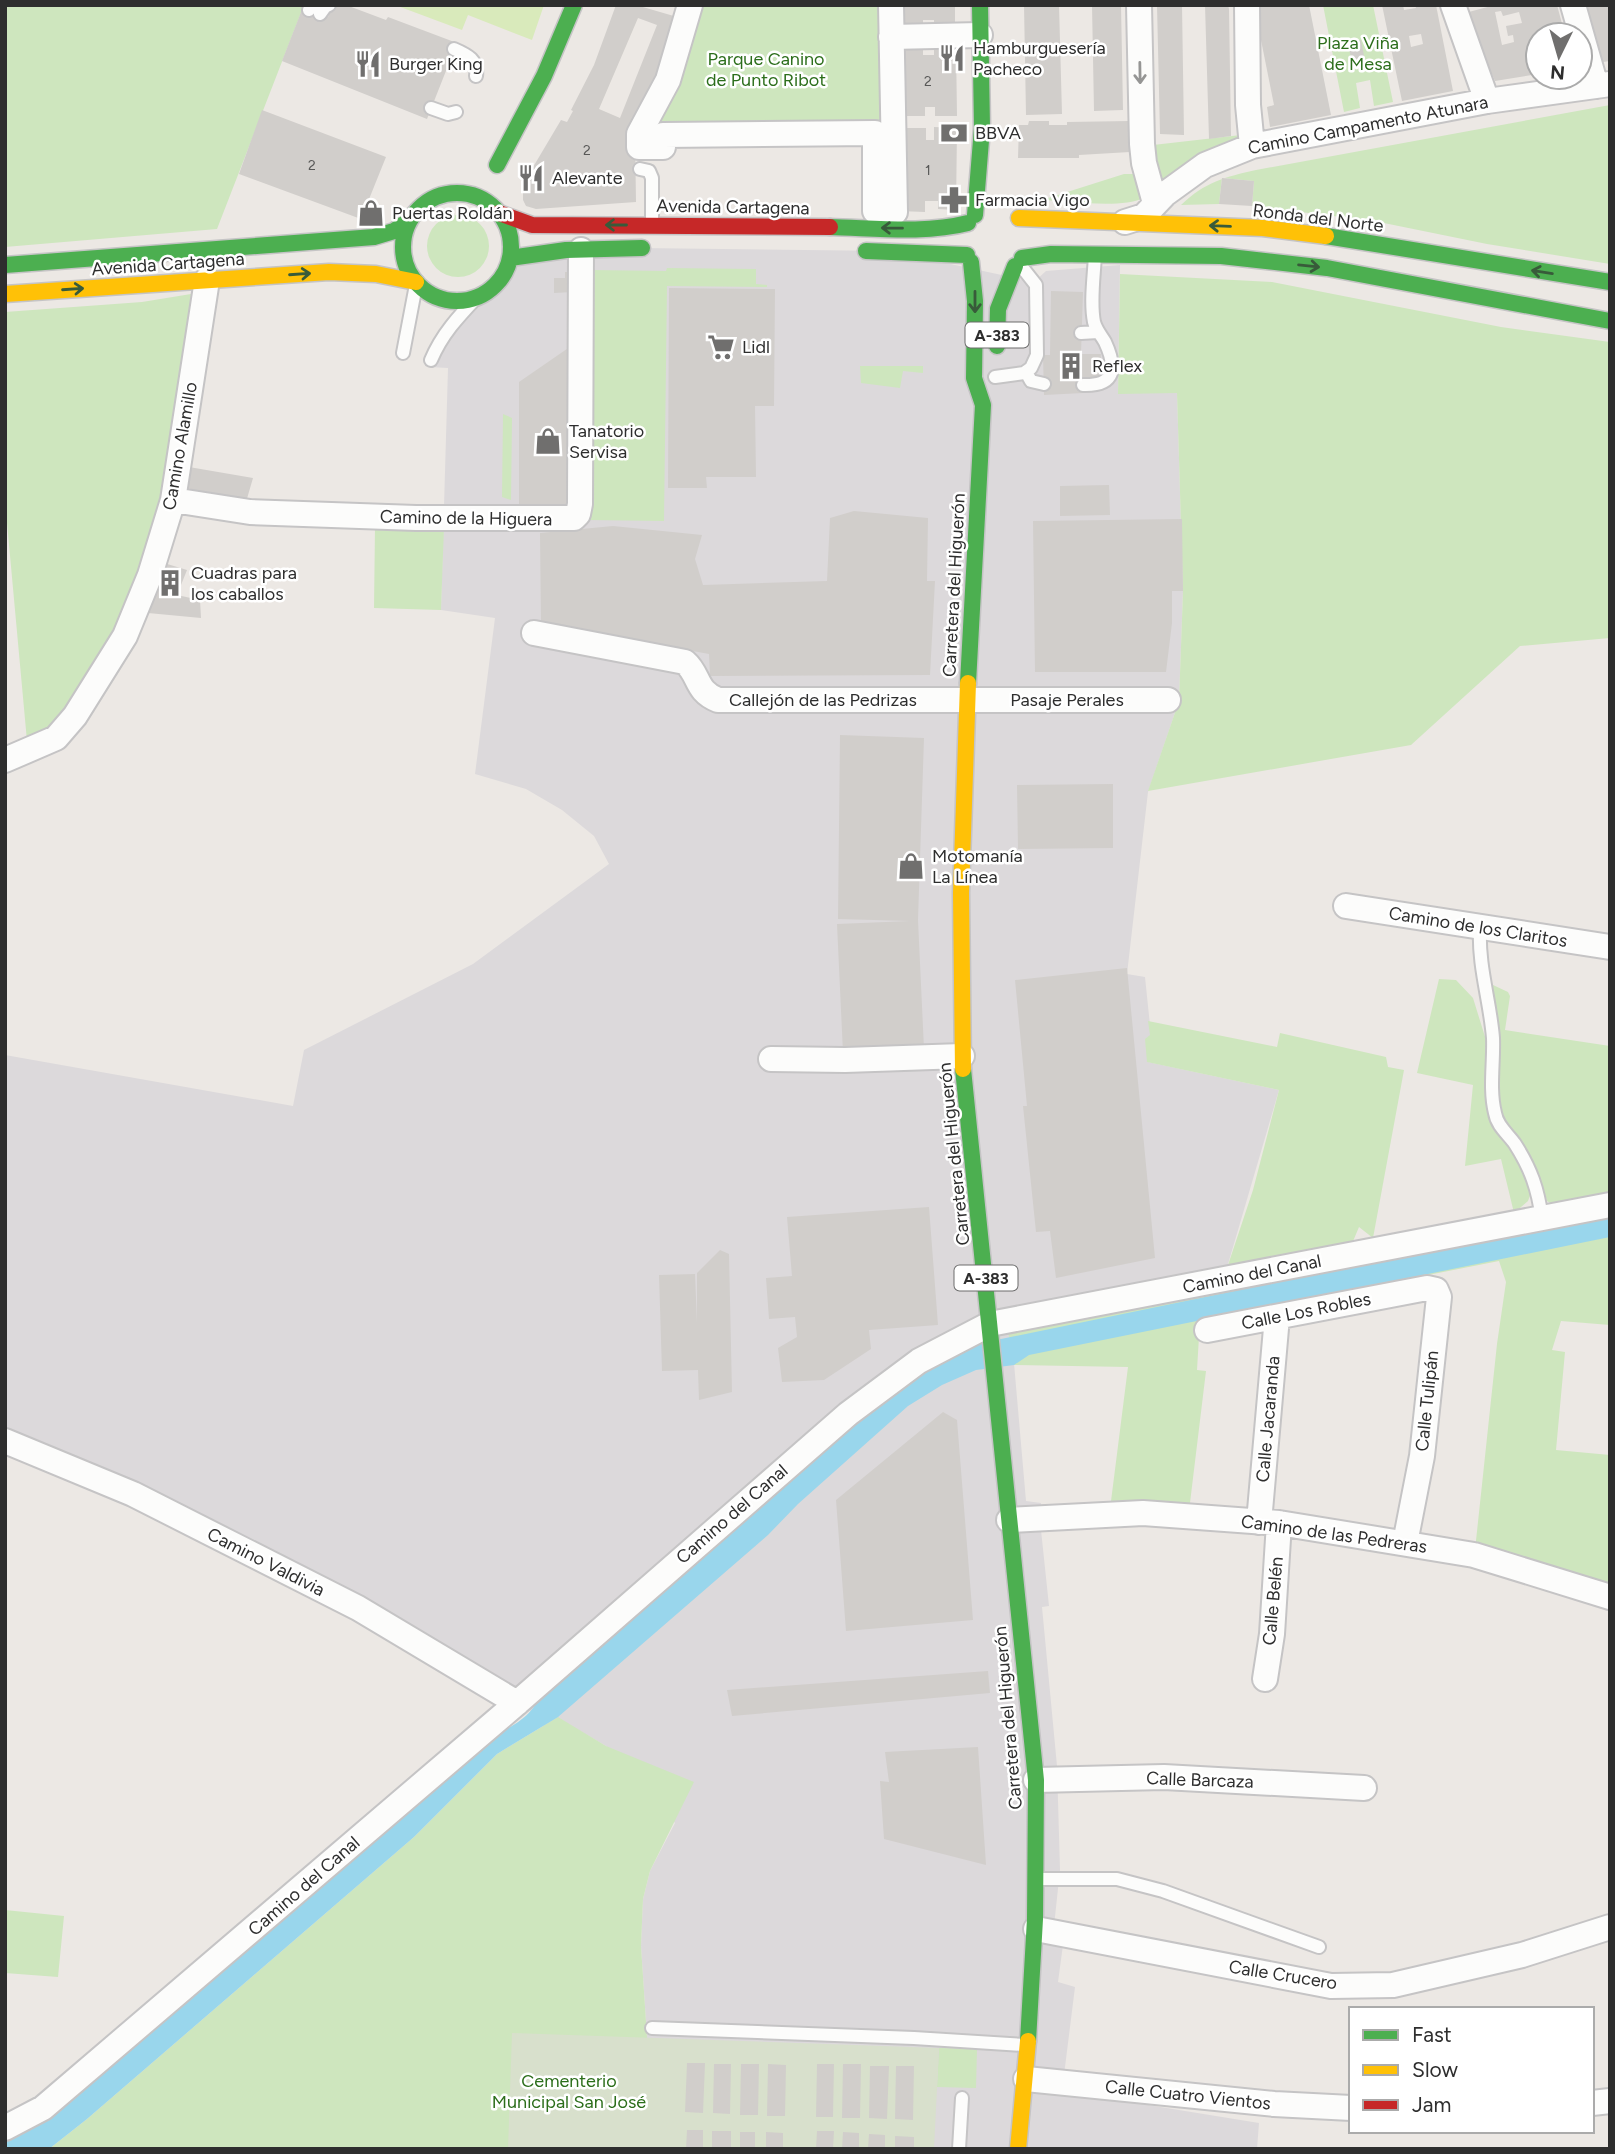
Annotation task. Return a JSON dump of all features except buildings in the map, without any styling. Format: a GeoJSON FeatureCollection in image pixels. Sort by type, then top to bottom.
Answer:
{"type":"FeatureCollection","features":[{"type":"Feature","properties":{"kind":"main road"},"geometry":{"type":"LineString","coordinates":[[467,194],[478,187],[497,165],[544,76],[574,5]]}},
{"type":"Feature","properties":{"kind":"main road"},"geometry":{"type":"LineString","coordinates":[[969,258],[963,239],[972,219],[982,128],[980,5]]}},
{"type":"Feature","properties":{"kind":"main road"},"geometry":{"type":"LineString","coordinates":[[982,128],[993,172]]}},
{"type":"Feature","properties":{"kind":"main road"},"geometry":{"type":"LineString","coordinates":[[494,198],[443,194],[422,206],[411,219],[405,234],[407,267],[416,282],[429,293],[462,301],[493,287],[504,274],[510,258],[511,242],[508,227],[494,198],[497,165]]}},
{"type":"Feature","properties":{"kind":"main road","name":"Avenida Cartagena"},"geometry":{"type":"LineString","coordinates":[[494,198],[532,225],[927,228],[952,227],[972,219]]}},
{"type":"Feature","properties":{"kind":"main road"},"geometry":{"type":"LineString","coordinates":[[972,219],[985,209],[1007,212],[1025,227],[1027,248],[1019,262]]}},
{"type":"Feature","properties":{"kind":"main road","name":"Ronda del Norte"},"geometry":{"type":"LineString","coordinates":[[1007,212],[1122,223],[1264,228],[1370,242],[1482,263],[1610,282]]}},
{"type":"Feature","properties":{"kind":"main road","name":"Avenida Cartagena"},"geometry":{"type":"LineString","coordinates":[[5,265],[374,237],[394,231],[411,219]]}},
{"type":"Feature","properties":{"kind":"main road"},"geometry":{"type":"LineString","coordinates":[[510,258],[582,250],[652,248]]}},
{"type":"Feature","properties":{"kind":"main road"},"geometry":{"type":"LineString","coordinates":[[850,251],[969,258],[992,272],[1035,254],[1221,256],[1327,268],[1610,321]]}},
{"type":"Feature","properties":{"kind":"main road","name":"A-383"},"geometry":{"type":"LineString","coordinates":[[969,258],[975,301],[974,378],[983,405]]}},
{"type":"Feature","properties":{"kind":"main road","name":"A-383"},"geometry":{"type":"LineString","coordinates":[[983,405],[995,377],[998,309],[1019,262]]}},
{"type":"Feature","properties":{"kind":"main road","name":"Avenida Cartagena"},"geometry":{"type":"LineString","coordinates":[[5,294],[329,272],[376,274],[416,282]]}},
{"type":"Feature","properties":{"kind":"main road","name":"Carretera del Higuerón"},"geometry":{"type":"LineString","coordinates":[[983,405],[962,800],[959,960],[962,1056],[1035,1780],[1036,1929],[1026,2079],[1018,2149]]}},
{"type":"Feature","properties":{"kind":"street"},"geometry":{"type":"LineString","coordinates":[[690,5],[668,80],[639,134],[639,147],[663,147],[663,135],[875,133],[875,211],[895,212],[891,5]]}},
{"type":"Feature","properties":{"kind":"street"},"geometry":{"type":"LineString","coordinates":[[1139,5],[1142,144],[1144,163],[1155,203]]}},
{"type":"Feature","properties":{"kind":"street"},"geometry":{"type":"LineString","coordinates":[[1453,5],[1487,101]]}},
{"type":"Feature","properties":{"kind":"street"},"geometry":{"type":"LineString","coordinates":[[1573,5],[1603,85]]}},
{"type":"Feature","properties":{"kind":"street"},"geometry":{"type":"LineString","coordinates":[[1247,8],[1248,105],[1252,146]]}},
{"type":"Feature","properties":{"kind":"street"},"geometry":{"type":"LineString","coordinates":[[891,37],[980,35]]}},
{"type":"Feature","properties":{"kind":"street","name":"Camino Campamento Atunara"},"geometry":{"type":"LineString","coordinates":[[1122,223],[1141,218],[1182,180],[1205,165],[1252,146],[1487,101],[1603,85]]}},
{"type":"Feature","properties":{"kind":"street","name":"Camino de la Higuera"},"geometry":{"type":"LineString","coordinates":[[173,500],[250,512],[574,518],[578,514],[580,504],[582,250]]}},
{"type":"Feature","properties":{"kind":"street","name":"Camino Alamillo"},"geometry":{"type":"LineString","coordinates":[[5,760],[56,738],[75,716],[125,636],[150,575],[173,500],[207,280]]}},
{"type":"Feature","properties":{"kind":"street","name":"Callejón de las Pedrizas"},"geometry":{"type":"LineString","coordinates":[[534,633],[685,662],[692,668],[701,690],[718,700],[967,700]]}},
{"type":"Feature","properties":{"kind":"street","name":"Pasaje Perales"},"geometry":{"type":"LineString","coordinates":[[967,700],[1168,701]]}},
{"type":"Feature","properties":{"kind":"street","name":"Camino de los Claritos"},"geometry":{"type":"LineString","coordinates":[[1346,906],[1610,947]]}},
{"type":"Feature","properties":{"kind":"street"},"geometry":{"type":"LineString","coordinates":[[771,1059],[845,1060],[962,1056]]}},
{"type":"Feature","properties":{"kind":"street","name":"Camino del Canal"},"geometry":{"type":"LineString","coordinates":[[5,2128],[43,2108],[517,1703],[848,1414],[919,1361],[990,1324],[1610,1205]]}},
{"type":"Feature","properties":{"kind":"street","name":"Calle Tulipán"},"geometry":{"type":"LineString","coordinates":[[1405,1543],[1422,1456],[1439,1297],[1432,1288],[1406,1292]]}},
{"type":"Feature","properties":{"kind":"street","name":"Calle Los Robles"},"geometry":{"type":"LineString","coordinates":[[1207,1330],[1406,1292]]}},
{"type":"Feature","properties":{"kind":"street","name":"Calle Jacaranda"},"geometry":{"type":"LineString","coordinates":[[1269,1522],[1277,1317]]}},
{"type":"Feature","properties":{"kind":"street","name":"Camino Valdivia"},"geometry":{"type":"LineString","coordinates":[[5,1441],[133,1494],[346,1602],[517,1703]]}},
{"type":"Feature","properties":{"kind":"street","name":"Camino de las Pedreras"},"geometry":{"type":"LineString","coordinates":[[1009,1520],[1143,1513],[1269,1522],[1474,1555],[1610,1597]]}},
{"type":"Feature","properties":{"kind":"street","name":"Calle Belén"},"geometry":{"type":"LineString","coordinates":[[1265,1679],[1272,1634],[1269,1522]]}},
{"type":"Feature","properties":{"kind":"street","name":"Calle Barcaza"},"geometry":{"type":"LineString","coordinates":[[1035,1780],[1164,1777],[1364,1788]]}},
{"type":"Feature","properties":{"kind":"street","name":"Calle Crucero"},"geometry":{"type":"LineString","coordinates":[[1036,1929],[1331,1986],[1394,1985],[1522,1955],[1610,1927]]}},
{"type":"Feature","properties":{"kind":"street","name":"Calle Cuatro Vientos"},"geometry":{"type":"LineString","coordinates":[[1026,2079],[1274,2104],[1349,2108]]}},
{"type":"Feature","properties":{"kind":"lane"},"geometry":{"type":"LineString","coordinates":[[454,49],[474,61],[477,66],[476,76]]}},
{"type":"Feature","properties":{"kind":"lane"},"geometry":{"type":"LineString","coordinates":[[431,108],[448,114],[456,112]]}},
{"type":"Feature","properties":{"kind":"lane"},"geometry":{"type":"LineString","coordinates":[[640,169],[649,171],[652,178],[652,225]]}},
{"type":"Feature","properties":{"kind":"lane"},"geometry":{"type":"LineString","coordinates":[[1083,385],[1102,384],[1113,371],[1104,341],[1098,332],[1093,310],[1095,254]]}},
{"type":"Feature","properties":{"kind":"lane"},"geometry":{"type":"LineString","coordinates":[[995,377],[1017,376],[1026,372],[1035,362],[1044,333],[1036,285],[1019,262]]}},
{"type":"Feature","properties":{"kind":"lane"},"geometry":{"type":"LineString","coordinates":[[402,354],[416,282]]}},
{"type":"Feature","properties":{"kind":"lane"},"geometry":{"type":"LineString","coordinates":[[431,360],[439,341],[451,324],[478,296]]}},
{"type":"Feature","properties":{"kind":"lane"},"geometry":{"type":"LineString","coordinates":[[1081,333],[1098,332]]}},
{"type":"Feature","properties":{"kind":"lane"},"geometry":{"type":"LineString","coordinates":[[1026,372],[1031,381],[1044,384]]}},
{"type":"Feature","properties":{"kind":"lane"},"geometry":{"type":"LineString","coordinates":[[1480,927],[1480,968],[1493,1038],[1494,1113],[1529,1168],[1538,1191],[1542,1219]]}},
{"type":"Feature","properties":{"kind":"lane"},"geometry":{"type":"LineString","coordinates":[[1037,1879],[1117,1879],[1163,1891],[1319,1947]]}},
{"type":"Feature","properties":{"kind":"lane"},"geometry":{"type":"LineString","coordinates":[[652,2028],[1028,2045]]}},
{"type":"Feature","properties":{"kind":"lane"},"geometry":{"type":"LineString","coordinates":[[959,2149],[962,2098]]}},
{"type":"Feature","properties":{"kind":"shaded area"},"geometry":{"type":"Polygon","coordinates":[[[639,248],[890,251],[1034,282],[1046,271],[1120,265],[1118,393],[1177,393],[1183,591],[1179,701],[1148,792],[1127,974],[1145,977],[1151,1035],[1148,1062],[1279,1090],[1226,1271],[1230,1288],[1028,1330],[1011,1329],[1026,1501],[1041,1503],[1049,1606],[1042,1607],[1057,1766],[1060,1870],[1054,1926],[1065,1930],[1058,1982],[1075,1987],[1062,2091],[1259,2123],[1257,2149],[508,2149],[647,2037],[641,1946],[643,1899],[650,1871],[675,1823],[606,1746],[558,1718],[544,1726],[515,1694],[5,1431],[5,1055],[293,1106],[304,1050],[473,964],[609,864],[594,836],[562,810],[526,789],[475,774],[495,618],[441,610],[448,368],[430,367],[431,360],[478,296],[493,287],[504,274],[510,258],[639,248]]]}},
{"type":"Feature","properties":{"kind":"green space"},"geometry":{"type":"Polygon","coordinates":[[[5,5],[304,5],[217,229],[5,247],[5,5]]]}},
{"type":"Feature","properties":{"kind":"green space"},"geometry":{"type":"Polygon","coordinates":[[[395,5],[544,5],[532,40],[468,15],[462,30],[395,5]]]}},
{"type":"Feature","properties":{"kind":"green space","name":"Parque Canino de Punto Ribot"},"geometry":{"type":"Polygon","coordinates":[[[690,5],[891,5],[894,154],[875,133],[639,134],[690,5]]]}},
{"type":"Feature","properties":{"kind":"green space","name":"Plaza Viña de Mesa"},"geometry":{"type":"Polygon","coordinates":[[[1323,5],[1373,5],[1393,102],[1374,106],[1370,80],[1356,83],[1360,108],[1344,112],[1323,5]]]}},
{"type":"Feature","properties":{"kind":"green space"},"geometry":{"type":"Polygon","coordinates":[[[1610,105],[1610,264],[1487,244],[1374,221],[1252,206],[1254,181],[1225,178],[1610,105]]]}},
{"type":"Feature","properties":{"kind":"green space"},"geometry":{"type":"Polygon","coordinates":[[[1241,135],[1159,182],[1153,145],[1241,135]]]}},
{"type":"Feature","properties":{"kind":"green space"},"geometry":{"type":"Polygon","coordinates":[[[1124,174],[1141,178],[1143,198],[1109,204],[1042,200],[1124,174]]]}},
{"type":"Feature","properties":{"kind":"green space"},"geometry":{"type":"Polygon","coordinates":[[[1222,179],[1219,204],[1181,205],[1198,191],[1222,179]]]}},
{"type":"Feature","properties":{"kind":"green space"},"geometry":{"type":"Polygon","coordinates":[[[458,215],[470,217],[480,224],[487,234],[487,258],[480,268],[470,275],[458,277],[446,275],[436,268],[429,258],[427,246],[429,234],[436,224],[446,217],[458,215]]]}},
{"type":"Feature","properties":{"kind":"green space"},"geometry":{"type":"Polygon","coordinates":[[[667,268],[756,269],[756,284],[767,287],[667,286],[664,521],[588,520],[590,270],[666,271],[667,268]]]}},
{"type":"Feature","properties":{"kind":"green space"},"geometry":{"type":"Polygon","coordinates":[[[1120,274],[1272,282],[1501,327],[1610,342],[1610,638],[1520,646],[1411,745],[1148,791],[1179,701],[1183,591],[1177,393],[1118,394],[1120,274]]]}},
{"type":"Feature","properties":{"kind":"green space"},"geometry":{"type":"Polygon","coordinates":[[[191,294],[177,426],[142,575],[108,644],[62,715],[49,729],[27,741],[5,501],[5,312],[142,302],[191,294]]]}},
{"type":"Feature","properties":{"kind":"green space"},"geometry":{"type":"Polygon","coordinates":[[[860,366],[923,366],[923,373],[903,371],[900,388],[861,383],[860,366]]]}},
{"type":"Feature","properties":{"kind":"green space"},"geometry":{"type":"Polygon","coordinates":[[[503,414],[512,418],[511,500],[502,497],[503,414]]]}},
{"type":"Feature","properties":{"kind":"green space"},"geometry":{"type":"Polygon","coordinates":[[[375,527],[444,527],[441,610],[374,608],[375,527]]]}},
{"type":"Feature","properties":{"kind":"green space"},"geometry":{"type":"Polygon","coordinates":[[[1439,979],[1456,980],[1473,998],[1486,1040],[1486,1080],[1523,1166],[1531,1193],[1528,1201],[1514,1213],[1501,1159],[1465,1166],[1473,1085],[1417,1073],[1439,979]]]}},
{"type":"Feature","properties":{"kind":"green space"},"geometry":{"type":"Polygon","coordinates":[[[1493,985],[1508,992],[1510,996],[1505,1030],[1610,1046],[1610,1196],[1555,1206],[1547,1201],[1539,1174],[1504,1124],[1496,1086],[1488,990],[1493,985]]]}},
{"type":"Feature","properties":{"kind":"green space"},"geometry":{"type":"Polygon","coordinates":[[[1148,1021],[1277,1047],[1280,1033],[1386,1057],[1388,1067],[1404,1070],[1373,1238],[1359,1227],[1351,1246],[1226,1271],[1253,1190],[1279,1090],[1147,1062],[1145,1039],[1150,1035],[1148,1021]]]}},
{"type":"Feature","properties":{"kind":"green space"},"geometry":{"type":"Polygon","coordinates":[[[1610,1210],[1610,1325],[1561,1321],[1552,1350],[1565,1352],[1556,1450],[1610,1455],[1610,1588],[1475,1550],[1506,1282],[1499,1261],[1200,1320],[1197,1370],[1206,1371],[1189,1511],[1110,1509],[1128,1367],[1014,1365],[1007,1330],[1028,1330],[1610,1210]]]}},
{"type":"Feature","properties":{"kind":"green space"},"geometry":{"type":"Polygon","coordinates":[[[558,1717],[606,1746],[694,1782],[650,1871],[643,1899],[641,1946],[647,2037],[643,2149],[49,2149],[414,1837],[497,1754],[558,1717]]]}},
{"type":"Feature","properties":{"kind":"green space"},"geometry":{"type":"Polygon","coordinates":[[[5,1910],[64,1916],[58,1977],[5,1973],[5,1910]]]}},
{"type":"Feature","properties":{"kind":"green space","name":"Cementerio Municipal San José"},"geometry":{"type":"Polygon","coordinates":[[[512,2033],[939,2048],[934,2149],[508,2149],[512,2033]]]}},
{"type":"Feature","properties":{"kind":"green space"},"geometry":{"type":"Polygon","coordinates":[[[939,2048],[977,2049],[976,2088],[937,2087],[939,2048]]]}},
{"type":"Feature","properties":{"kind":"water"},"geometry":{"type":"Polygon","coordinates":[[[1610,1214],[1610,1237],[1029,1355],[1014,1365],[976,1370],[942,1385],[908,1406],[798,1504],[768,1535],[558,1717],[497,1754],[414,1837],[87,2119],[49,2149],[5,2149],[5,2137],[497,1732],[521,1720],[537,1700],[832,1435],[962,1347],[1610,1214]]]}},
{"type":"Feature","properties":{"kind":"traffic: fast"},"geometry":{"type":"LineString","coordinates":[[497,165],[544,76],[574,5]]}},
{"type":"Feature","properties":{"kind":"traffic: fast"},"geometry":{"type":"LineString","coordinates":[[975,215],[982,128],[980,5]]}},
{"type":"Feature","properties":{"kind":"traffic: fast"},"geometry":{"type":"LineString","coordinates":[[457,193],[487,202],[495,209],[502,217],[511,247],[502,277],[495,285],[487,292],[457,301],[427,292],[419,285],[412,277],[403,247],[412,217],[419,209],[427,202],[457,193]]}},
{"type":"Feature","properties":{"kind":"traffic: fast"},"geometry":{"type":"LineString","coordinates":[[5,265],[374,237],[394,231],[411,219]]}},
{"type":"Feature","properties":{"kind":"traffic: fast"},"geometry":{"type":"LineString","coordinates":[[830,227],[917,229],[968,223]]}},
{"type":"Feature","properties":{"kind":"traffic: fast"},"geometry":{"type":"LineString","coordinates":[[1326,236],[1610,282]]}},
{"type":"Feature","properties":{"kind":"traffic: fast"},"geometry":{"type":"LineString","coordinates":[[510,258],[566,250],[642,248]]}},
{"type":"Feature","properties":{"kind":"traffic: fast"},"geometry":{"type":"LineString","coordinates":[[866,251],[967,255]]}},
{"type":"Feature","properties":{"kind":"traffic: fast"},"geometry":{"type":"LineString","coordinates":[[1022,258],[1051,254],[1221,256],[1327,268],[1610,321]]}},
{"type":"Feature","properties":{"kind":"traffic: fast"},"geometry":{"type":"LineString","coordinates":[[968,683],[983,405],[974,378],[975,301],[971,262]]}},
{"type":"Feature","properties":{"kind":"traffic: fast"},"geometry":{"type":"LineString","coordinates":[[997,346],[998,309],[1015,266]]}},
{"type":"Feature","properties":{"kind":"traffic: fast"},"geometry":{"type":"LineString","coordinates":[[963,1069],[1036,1780],[1035,1919],[1028,2041]]}},
{"type":"Feature","properties":{"kind":"traffic: slow"},"geometry":{"type":"LineString","coordinates":[[1019,218],[1263,228],[1326,236]]}},
{"type":"Feature","properties":{"kind":"traffic: slow"},"geometry":{"type":"LineString","coordinates":[[5,294],[329,272],[376,274],[416,282]]}},
{"type":"Feature","properties":{"kind":"traffic: slow"},"geometry":{"type":"LineString","coordinates":[[963,1069],[961,893],[968,683]]}},
{"type":"Feature","properties":{"kind":"traffic: slow"},"geometry":{"type":"LineString","coordinates":[[1018,2149],[1028,2041]]}},
{"type":"Feature","properties":{"kind":"traffic: jam"},"geometry":{"type":"LineString","coordinates":[[499,213],[532,225],[830,227]]}},
{"type":"Feature","properties":{"kind":"place","name":"Hamburguesería Pacheco"},"geometry":{"type":"Point","coordinates":[952,58]}},
{"type":"Feature","properties":{"kind":"place","name":"Burger King"},"geometry":{"type":"Point","coordinates":[368,64]}},
{"type":"Feature","properties":{"kind":"place","name":"BBVA"},"geometry":{"type":"Point","coordinates":[954,133]}},
{"type":"Feature","properties":{"kind":"place","name":"Alevante"},"geometry":{"type":"Point","coordinates":[531,178]}},
{"type":"Feature","properties":{"kind":"place","name":"Farmacia Vigo"},"geometry":{"type":"Point","coordinates":[954,200]}},
{"type":"Feature","properties":{"kind":"place","name":"Puertas Roldán"},"geometry":{"type":"Point","coordinates":[371,213]}},
{"type":"Feature","properties":{"kind":"place","name":"Lidl"},"geometry":{"type":"Point","coordinates":[721,347]}},
{"type":"Feature","properties":{"kind":"place","name":"Reflex"},"geometry":{"type":"Point","coordinates":[1071,366]}},
{"type":"Feature","properties":{"kind":"place","name":"Tanatorio Servisa"},"geometry":{"type":"Point","coordinates":[548,441]}},
{"type":"Feature","properties":{"kind":"place","name":"Cuadras para los caballos"},"geometry":{"type":"Point","coordinates":[170,583]}},
{"type":"Feature","properties":{"kind":"place","name":"Motomanía La Línea"},"geometry":{"type":"Point","coordinates":[911,866]}}]}
